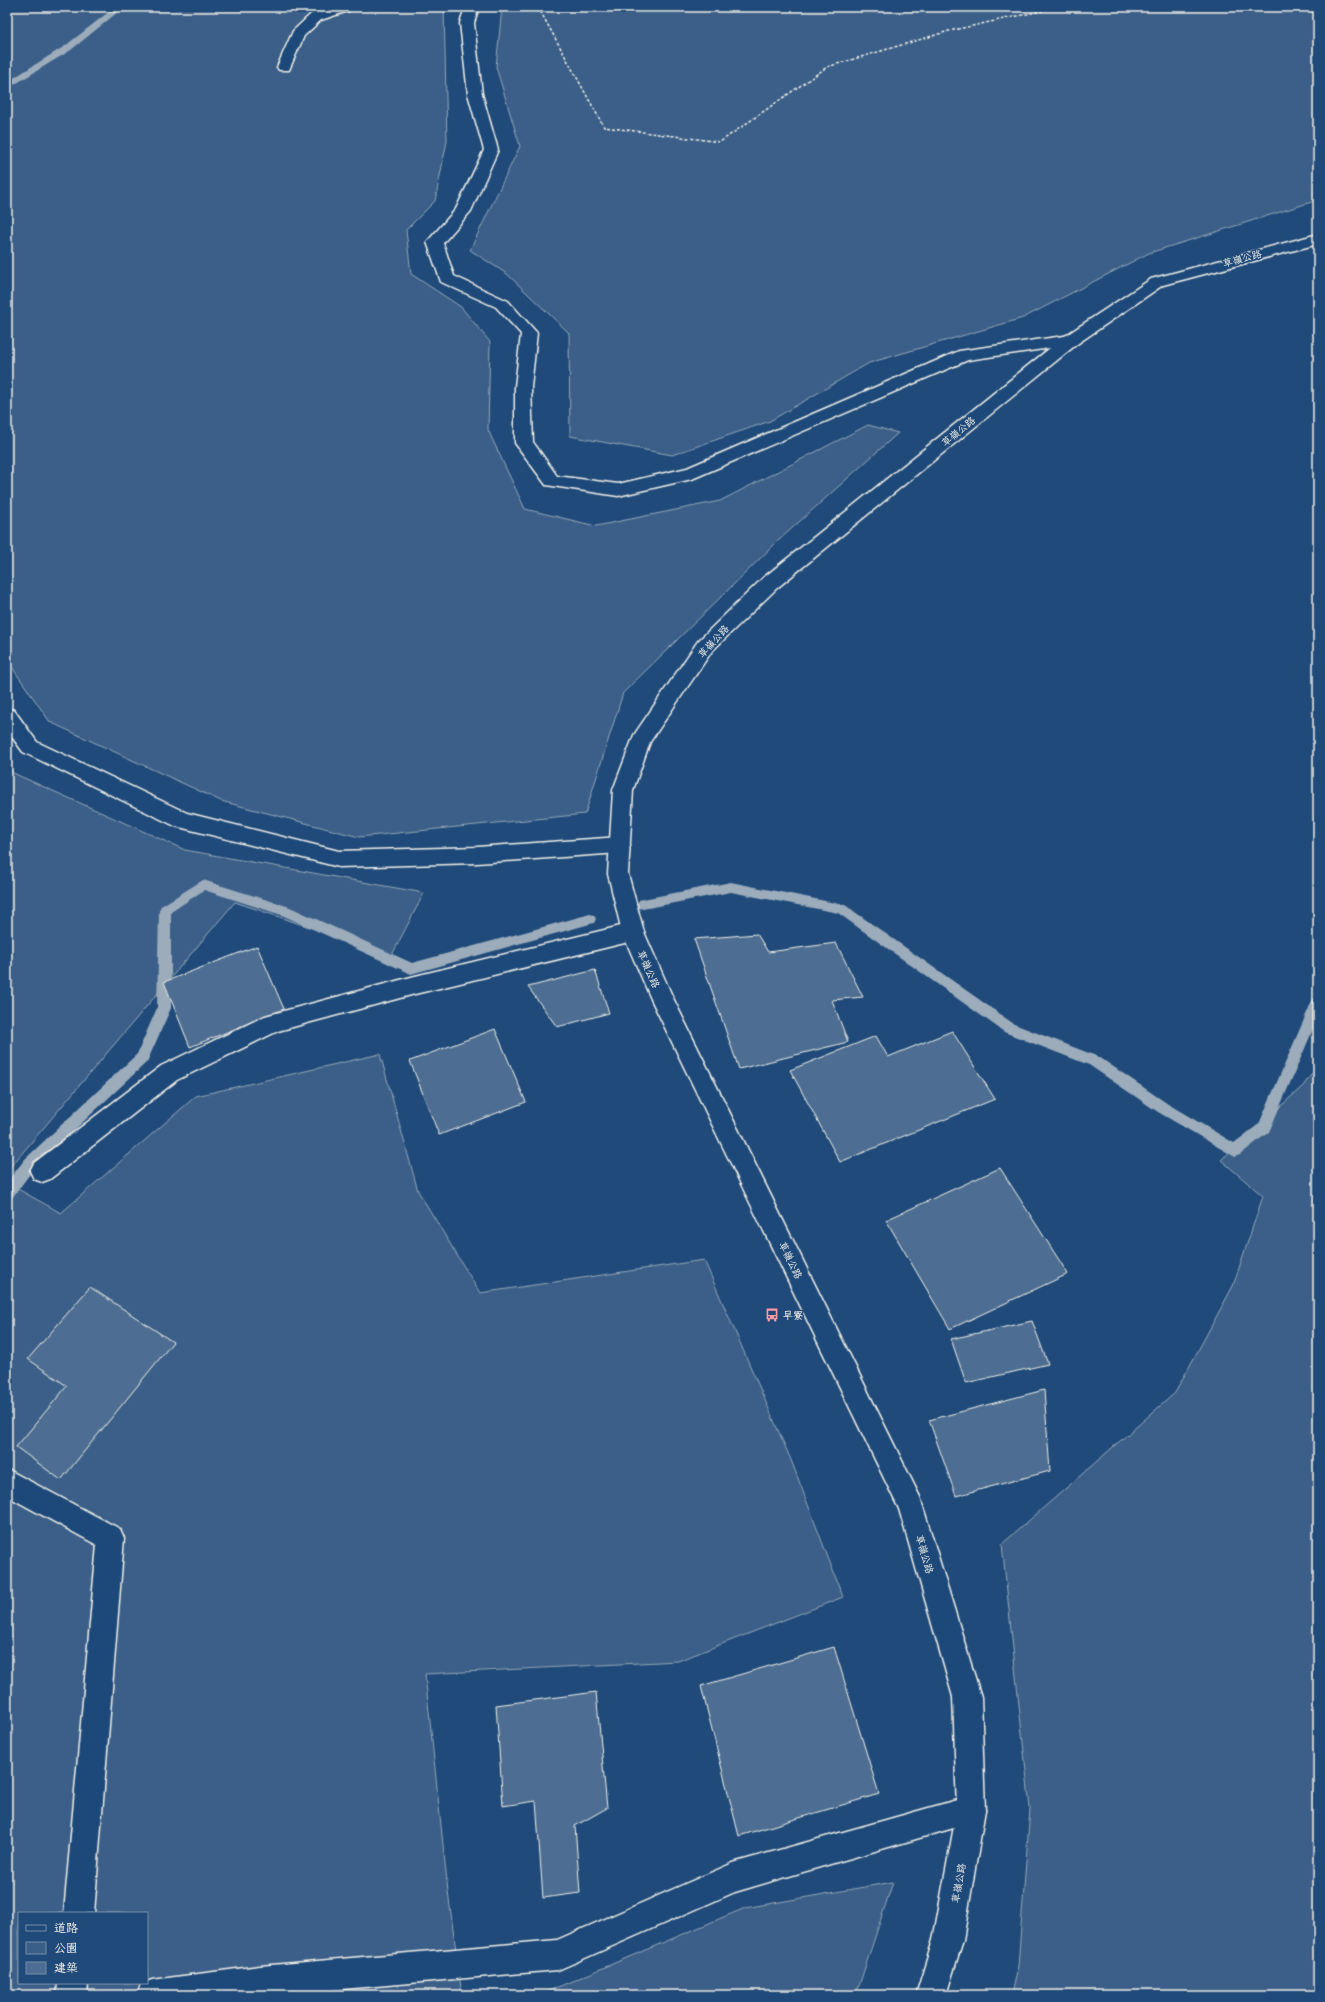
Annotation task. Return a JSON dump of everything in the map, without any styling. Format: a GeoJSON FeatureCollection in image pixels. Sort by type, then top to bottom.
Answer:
{"type":"FeatureCollection","features":[{"type":"Feature","properties":{"kind":"street"},"geometry":{"type":"LineString","coordinates":[[284,66],[298,34],[316,17],[346,7]]}},
{"type":"Feature","properties":{"kind":"street"},"geometry":{"type":"LineString","coordinates":[[472,7],[467,24],[475,94],[491,150],[463,211],[436,242],[447,279],[502,304],[529,333],[523,387],[524,443],[552,481],[618,490],[692,473],[965,355],[1071,340]]}},
{"type":"Feature","properties":{"kind":"street","name":"草嶺公路"},"geometry":{"type":"LineString","coordinates":[[931,1995],[948,1940],[971,1810],[967,1697],[912,1506],[662,999],[633,932],[618,874],[623,790],[641,740],[705,646],[770,583],[1071,340],[1157,282],[1318,239]]}},
{"type":"Feature","properties":{"kind":"street"},"geometry":{"type":"LineString","coordinates":[[7,715],[30,747],[182,820],[339,859],[477,855],[620,845]]}},
{"type":"Feature","properties":{"kind":"street"},"geometry":{"type":"LineString","coordinates":[[42,1171],[169,1073],[272,1023],[415,985],[633,932]]}},
{"type":"Feature","properties":{"kind":"street"},"geometry":{"type":"LineString","coordinates":[[7,1482],[111,1538],[79,1912]]}},
{"type":"Feature","properties":{"kind":"street"},"geometry":{"type":"LineString","coordinates":[[152,1995],[260,1981],[558,1955],[733,1878],[971,1810]]}},
{"type":"Feature","properties":{"kind":"street"},"geometry":{"type":"LineString","coordinates":[[72,1995],[73,1984]]}},
{"type":"Feature","properties":{"kind":"path"},"geometry":{"type":"LineString","coordinates":[[538,7],[604,127],[720,142],[827,67],[949,31],[1059,7]]}},
{"type":"Feature","properties":{"kind":"path"},"geometry":{"type":"LineString","coordinates":[[1276,7],[1318,12]]}},
{"type":"Feature","properties":{"kind":"green space"},"geometry":{"type":"Polygon","coordinates":[[[7,7],[444,7],[447,141],[435,201],[406,230],[411,274],[461,307],[490,342],[488,430],[525,509],[596,526],[720,501],[868,425],[898,433],[779,540],[623,693],[585,814],[359,837],[221,801],[50,722],[7,660],[7,7]]]}},
{"type":"Feature","properties":{"kind":"green space"},"geometry":{"type":"Polygon","coordinates":[[[502,7],[1318,7],[1318,200],[1149,253],[1023,318],[869,363],[770,421],[672,455],[570,436],[569,333],[507,274],[470,250],[520,146],[496,67],[502,7]]]}},
{"type":"Feature","properties":{"kind":"green space"},"geometry":{"type":"Polygon","coordinates":[[[7,765],[13,773],[185,850],[424,893],[392,955],[235,902],[7,1171],[7,765]]]}},
{"type":"Feature","properties":{"kind":"green space"},"geometry":{"type":"Polygon","coordinates":[[[380,1054],[418,1191],[480,1293],[704,1260],[791,1460],[843,1597],[678,1661],[425,1674],[448,1892],[462,1995],[7,1995],[7,1183],[61,1213],[196,1096],[380,1054]]]}},
{"type":"Feature","properties":{"kind":"green space"},"geometry":{"type":"Polygon","coordinates":[[[1318,1065],[1318,1995],[1012,1995],[1018,1966],[1030,1809],[1002,1544],[1175,1393],[1233,1286],[1263,1196],[1221,1160],[1303,1086],[1318,1065]]]}},
{"type":"Feature","properties":{"kind":"green space"},"geometry":{"type":"Polygon","coordinates":[[[893,1882],[856,1995],[539,1995],[745,1908],[893,1882]]]}},
{"type":"Feature","properties":{"kind":"building"},"geometry":{"type":"Polygon","coordinates":[[[757,934],[768,952],[836,943],[863,997],[832,1000],[848,1042],[739,1069],[694,939],[757,934]]]}},
{"type":"Feature","properties":{"kind":"building"},"geometry":{"type":"Polygon","coordinates":[[[257,946],[284,1009],[190,1047],[164,982],[257,946]]]}},
{"type":"Feature","properties":{"kind":"building"},"geometry":{"type":"Polygon","coordinates":[[[595,970],[609,1013],[557,1027],[528,987],[595,970]]]}},
{"type":"Feature","properties":{"kind":"building"},"geometry":{"type":"Polygon","coordinates":[[[495,1029],[526,1102],[439,1135],[410,1061],[495,1029]]]}},
{"type":"Feature","properties":{"kind":"building"},"geometry":{"type":"Polygon","coordinates":[[[952,1031],[995,1099],[840,1162],[790,1070],[876,1036],[888,1057],[952,1031]]]}},
{"type":"Feature","properties":{"kind":"building"},"geometry":{"type":"Polygon","coordinates":[[[1000,1168],[1068,1274],[950,1329],[886,1220],[1000,1168]]]}},
{"type":"Feature","properties":{"kind":"building"},"geometry":{"type":"Polygon","coordinates":[[[90,1287],[173,1342],[61,1480],[16,1447],[67,1386],[28,1359],[90,1287]]]}},
{"type":"Feature","properties":{"kind":"building"},"geometry":{"type":"Polygon","coordinates":[[[1032,1321],[1048,1364],[966,1383],[951,1339],[1032,1321]]]}},
{"type":"Feature","properties":{"kind":"building"},"geometry":{"type":"Polygon","coordinates":[[[1044,1390],[1050,1471],[956,1496],[929,1420],[1044,1390]]]}},
{"type":"Feature","properties":{"kind":"building"},"geometry":{"type":"Polygon","coordinates":[[[834,1647],[879,1794],[739,1836],[701,1686],[834,1647]]]}},
{"type":"Feature","properties":{"kind":"building"},"geometry":{"type":"Polygon","coordinates":[[[596,1692],[607,1808],[575,1826],[580,1893],[543,1898],[536,1801],[503,1806],[496,1705],[596,1692]]]}},
{"type":"Feature","properties":{"kind":"waterway"},"geometry":{"type":"LineString","coordinates":[[7,86],[68,48],[120,7]]}},
{"type":"Feature","properties":{"kind":"waterway"},"geometry":{"type":"LineString","coordinates":[[7,1193],[30,1163],[142,1058],[164,1008],[165,910],[203,885],[286,911],[411,969],[590,919]]}},
{"type":"Feature","properties":{"kind":"waterway"},"geometry":{"type":"LineString","coordinates":[[643,904],[731,887],[841,909],[1009,1028],[1094,1061],[1163,1108],[1235,1151],[1264,1128],[1318,1003]]}},
{"type":"Feature","properties":{"kind":"place","name":"早寮"},"geometry":{"type":"Point","coordinates":[772,1315]}}]}
